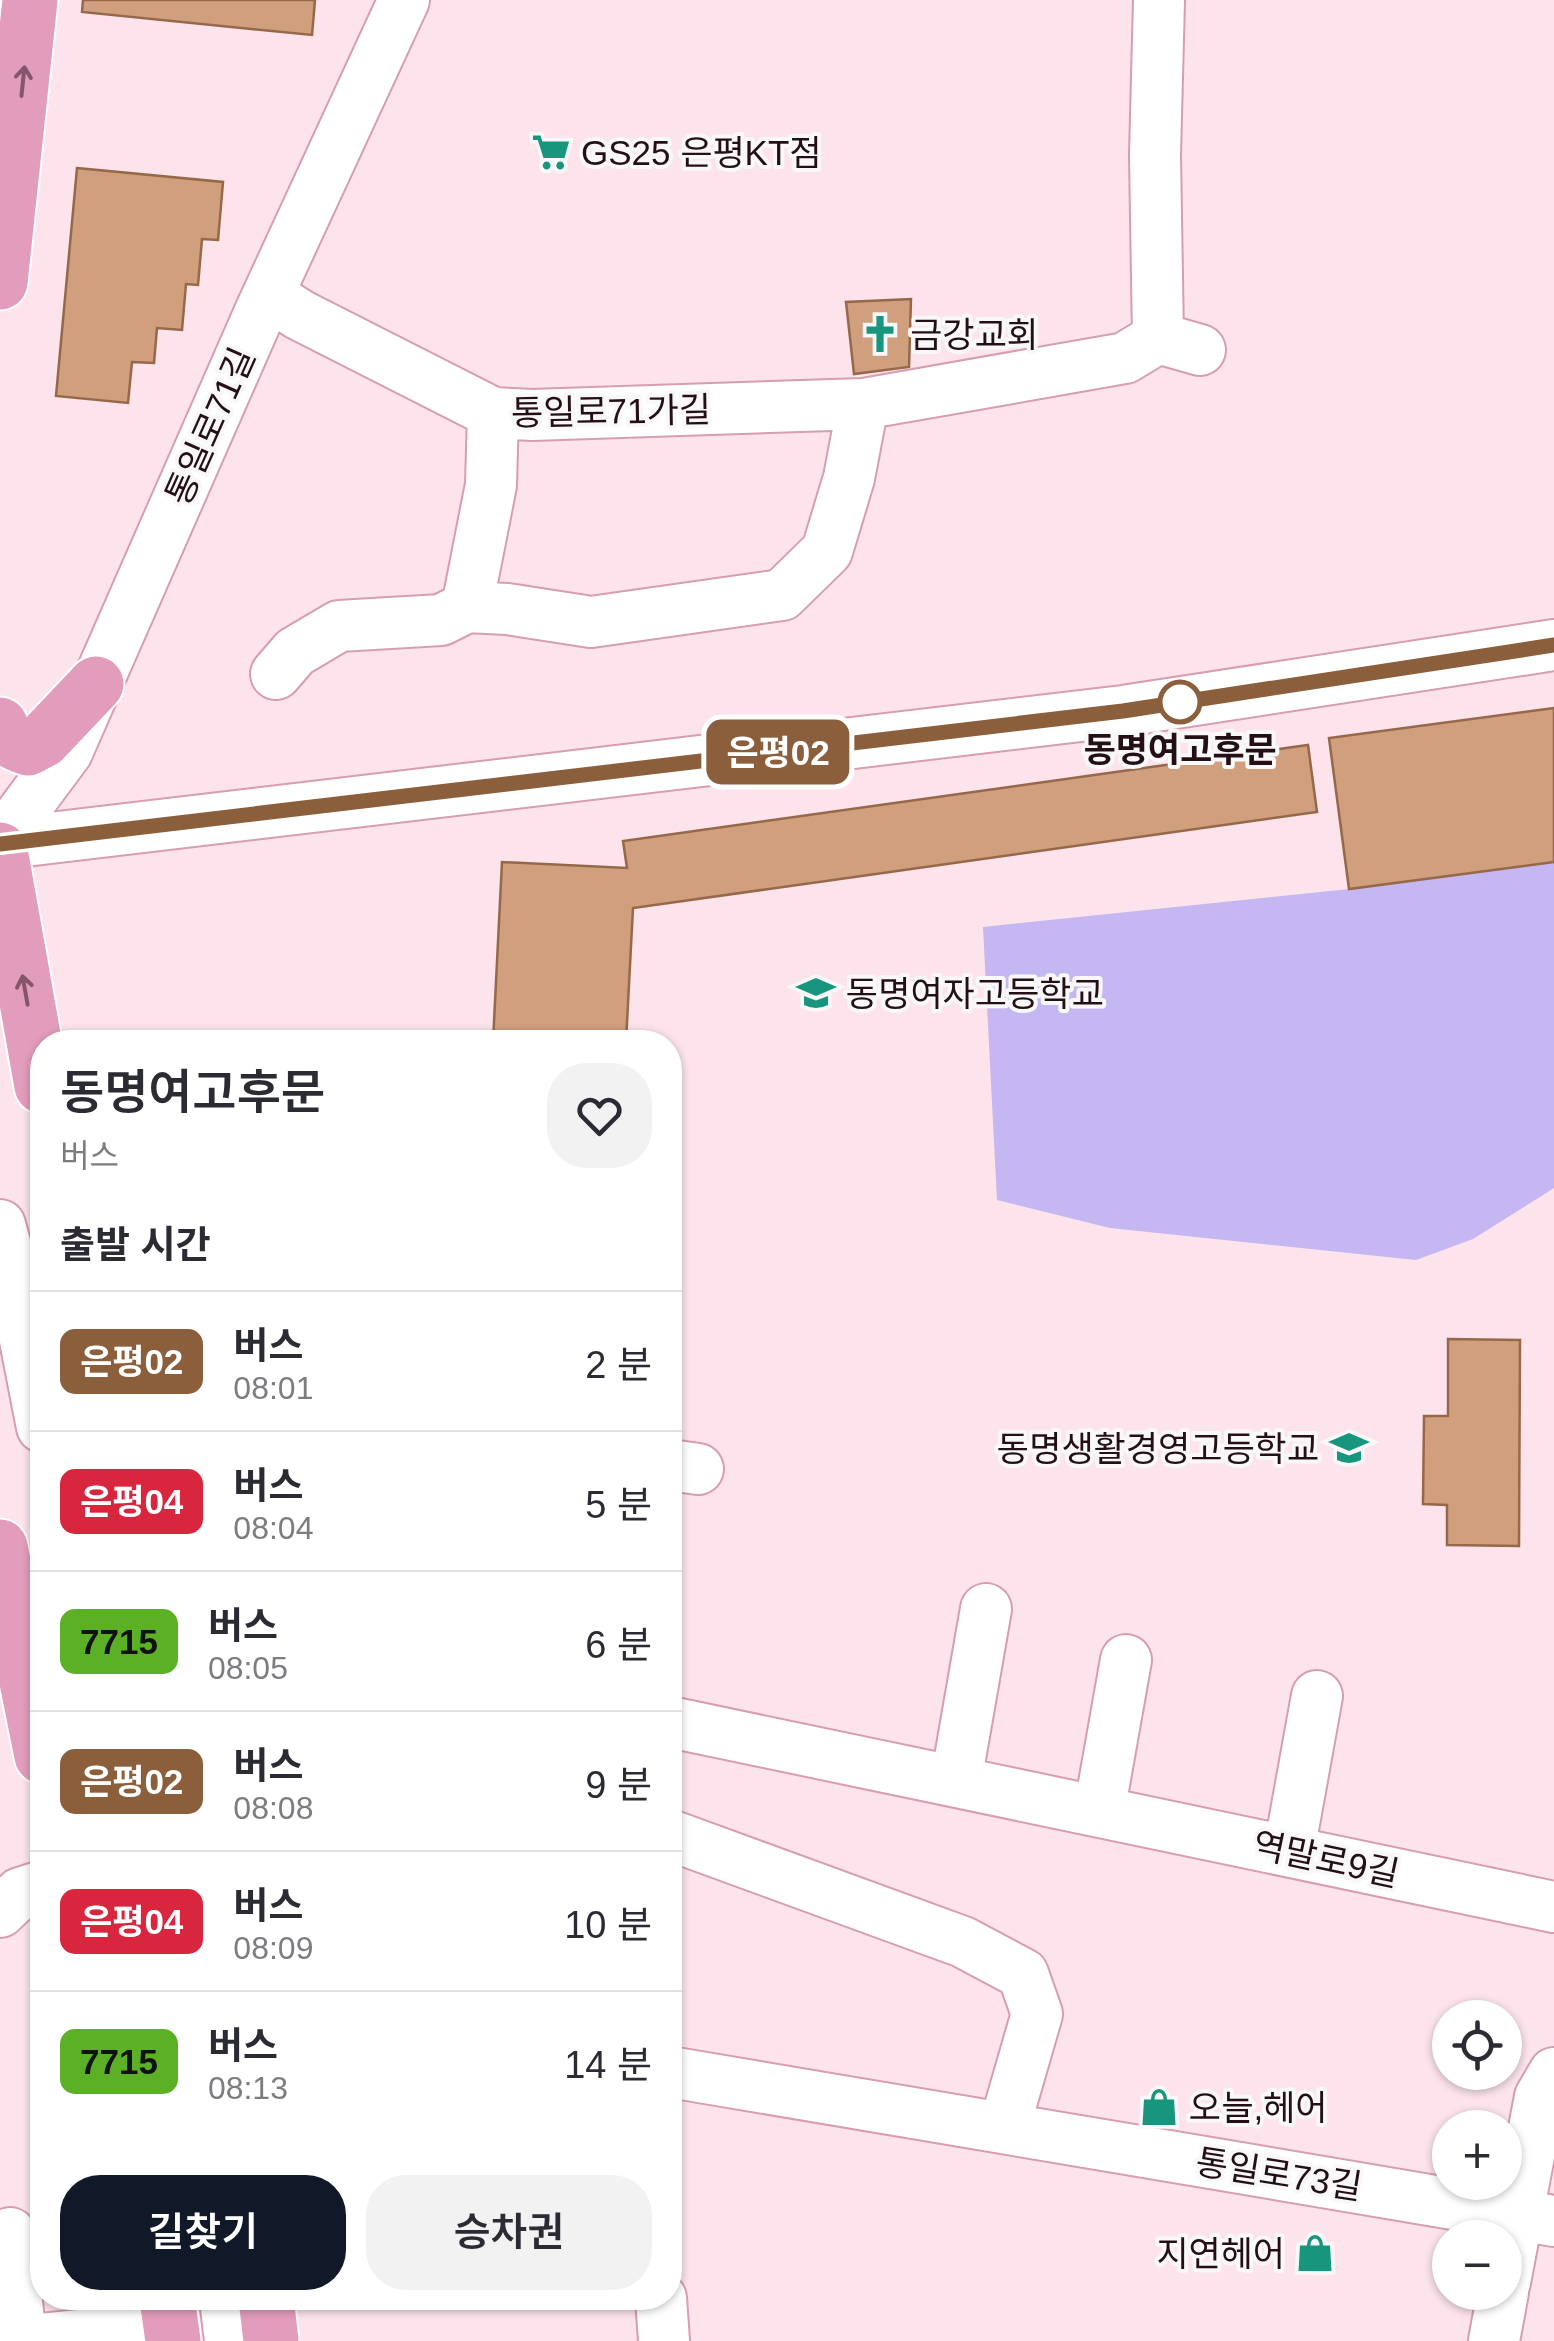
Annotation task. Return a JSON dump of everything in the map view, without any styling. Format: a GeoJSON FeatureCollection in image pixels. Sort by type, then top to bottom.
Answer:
{"type":"FeatureCollection","features":[{"type":"Feature","properties":{"kind":"main road"},"geometry":{"type":"LineString","coordinates":[[0,282],[30,0]]}},
{"type":"Feature","properties":{"kind":"main road"},"geometry":{"type":"LineString","coordinates":[[0,724],[12,743],[28,748],[43,740],[96,684]]}},
{"type":"Feature","properties":{"kind":"main road"},"geometry":{"type":"LineString","coordinates":[[0,846],[32,1030]]}},
{"type":"Feature","properties":{"kind":"main road"},"geometry":{"type":"LineString","coordinates":[[0,1547],[30,1696]]}},
{"type":"Feature","properties":{"kind":"main road"},"geometry":{"type":"LineString","coordinates":[[267,2310],[271,2341]]}},
{"type":"Feature","properties":{"kind":"street","name":"통일로71길"},"geometry":{"type":"LineString","coordinates":[[0,846],[67,752],[268,296],[404,0]]}},
{"type":"Feature","properties":{"kind":"street","name":"통일로71가길"},"geometry":{"type":"LineString","coordinates":[[268,296],[493,413],[864,404],[1125,358],[1179,344],[1155,155],[1159,0]]}},
{"type":"Feature","properties":{"kind":"street"},"geometry":{"type":"LineString","coordinates":[[276,674],[296,652],[339,626],[441,620],[467,608],[507,609],[591,622],[782,595],[827,551],[849,478],[864,404]]}},
{"type":"Feature","properties":{"kind":"street"},"geometry":{"type":"LineString","coordinates":[[467,608],[492,485],[493,413]]}},
{"type":"Feature","properties":{"kind":"street"},"geometry":{"type":"LineString","coordinates":[[0,846],[1123,711],[1554,644]]}},
{"type":"Feature","properties":{"kind":"street"},"geometry":{"type":"LineString","coordinates":[[0,1225],[30,1366]]}},
{"type":"Feature","properties":{"kind":"street"},"geometry":{"type":"LineString","coordinates":[[956,1782],[986,1609]]}},
{"type":"Feature","properties":{"kind":"street"},"geometry":{"type":"LineString","coordinates":[[1099,1812],[1126,1660]]}},
{"type":"Feature","properties":{"kind":"street"},"geometry":{"type":"LineString","coordinates":[[1289,1851],[1317,1696]]}},
{"type":"Feature","properties":{"kind":"street","name":"역말로9길"},"geometry":{"type":"LineString","coordinates":[[682,1725],[1554,1906]]}},
{"type":"Feature","properties":{"kind":"street"},"geometry":{"type":"LineString","coordinates":[[682,1840],[963,1942],[1024,1974],[1037,2014],[1004,2128]]}},
{"type":"Feature","properties":{"kind":"street"},"geometry":{"type":"LineString","coordinates":[[0,1912],[20,1893],[30,1890]]}},
{"type":"Feature","properties":{"kind":"street"},"geometry":{"type":"LineString","coordinates":[[1522,2246],[1536,2217],[1540,2098],[1554,2073]]}},
{"type":"Feature","properties":{"kind":"street","name":"통일로73길"},"geometry":{"type":"LineString","coordinates":[[682,2074],[1536,2217]]}},
{"type":"Feature","properties":{"kind":"street"},"geometry":{"type":"LineString","coordinates":[[10,2233],[21,2341],[171,2323]]}},
{"type":"Feature","properties":{"kind":"street"},"geometry":{"type":"LineString","coordinates":[[226,2310],[230,2341]]}},
{"type":"Feature","properties":{"kind":"street"},"geometry":{"type":"LineString","coordinates":[[662,2310],[664,2341]]}},
{"type":"Feature","properties":{"kind":"street"},"geometry":{"type":"LineString","coordinates":[[1494,2341],[1500,2310]]}},
{"type":"Feature","properties":{"kind":"shaded area"},"geometry":{"type":"Polygon","coordinates":[[[1554,862],[1554,1188],[1473,1239],[1416,1260],[1110,1228],[997,1200],[983,927],[1349,889],[1554,862]]]}},
{"type":"Feature","properties":{"kind":"building"},"geometry":{"type":"Polygon","coordinates":[[[83,0],[315,0],[312,35],[82,12],[83,0]]]}},
{"type":"Feature","properties":{"kind":"building"},"geometry":{"type":"Polygon","coordinates":[[[77,168],[223,182],[218,240],[202,239],[198,285],[186,284],[182,330],[157,328],[154,363],[132,362],[128,403],[56,396],[77,168]]]}},
{"type":"Feature","properties":{"kind":"building","name":"금강교회"},"geometry":{"type":"Polygon","coordinates":[[[911,299],[909,367],[854,374],[846,302],[911,299]]]}},
{"type":"Feature","properties":{"kind":"building"},"geometry":{"type":"Polygon","coordinates":[[[1554,708],[1554,862],[1349,889],[1329,738],[1554,708]]]}},
{"type":"Feature","properties":{"kind":"building"},"geometry":{"type":"Polygon","coordinates":[[[1308,745],[1317,812],[633,908],[627,1030],[494,1030],[502,862],[627,868],[623,841],[1308,745]]]}},
{"type":"Feature","properties":{"kind":"building"},"geometry":{"type":"Polygon","coordinates":[[[1448,1339],[1520,1340],[1519,1546],[1447,1545],[1447,1505],[1423,1504],[1424,1416],[1448,1416],[1448,1339]]]}},
{"type":"Feature","properties":{"kind":"bus line","name":"은평02"},"geometry":{"type":"LineString","coordinates":[[0,844],[1123,711],[1554,645]]}},
{"type":"Feature","properties":{"kind":"place","name":"GS25 은평KT점"},"geometry":{"type":"Point","coordinates":[551,152]}},
{"type":"Feature","properties":{"kind":"place","name":"금강교회"},"geometry":{"type":"Point","coordinates":[880,334]}},
{"type":"Feature","properties":{"kind":"place","name":"동명여고후문"},"geometry":{"type":"Point","coordinates":[1180,702]}},
{"type":"Feature","properties":{"kind":"place","name":"동명여자고등학교"},"geometry":{"type":"Point","coordinates":[816,993]}},
{"type":"Feature","properties":{"kind":"place","name":"동명생활경영고등학교"},"geometry":{"type":"Point","coordinates":[1349,1448]}},
{"type":"Feature","properties":{"kind":"place","name":"오늘,헤어"},"geometry":{"type":"Point","coordinates":[1159,2107]}},
{"type":"Feature","properties":{"kind":"place","name":"지연헤어"},"geometry":{"type":"Point","coordinates":[1315,2253]}}]}
